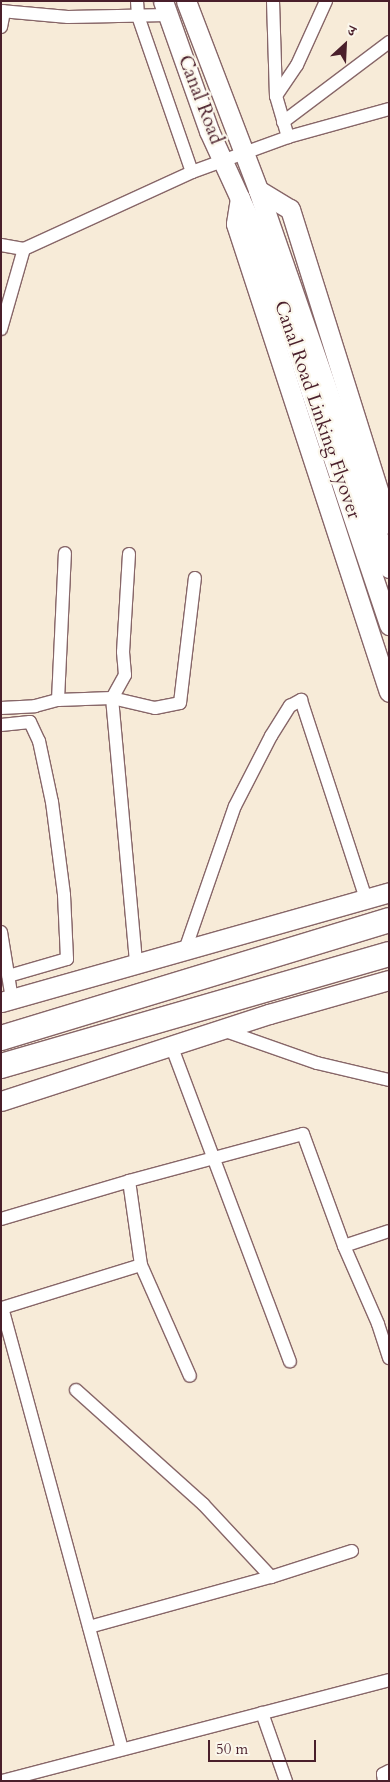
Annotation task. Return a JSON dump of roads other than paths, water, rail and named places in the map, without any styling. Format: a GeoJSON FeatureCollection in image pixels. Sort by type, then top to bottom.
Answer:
{"type":"FeatureCollection","features":[{"type":"Feature","properties":{"kind":"highway"},"geometry":{"type":"LineString","coordinates":[[1,1038],[389,920]]}},
{"type":"Feature","properties":{"kind":"highway"},"geometry":{"type":"LineString","coordinates":[[1,1066],[389,954]]}},
{"type":"Feature","properties":{"kind":"main road","name":"Canal Road"},"geometry":{"type":"LineString","coordinates":[[186,1],[258,190]]}},
{"type":"Feature","properties":{"kind":"main road","name":"Canal Road"},"geometry":{"type":"LineString","coordinates":[[166,8],[223,160],[240,198]]}},
{"type":"Feature","properties":{"kind":"main road","name":"Canal Road Linking Flyover"},"geometry":{"type":"LineString","coordinates":[[258,190],[269,243],[389,625]]}},
{"type":"Feature","properties":{"kind":"main road"},"geometry":{"type":"LineString","coordinates":[[258,190],[290,209],[389,524]]}},
{"type":"Feature","properties":{"kind":"main road","name":"Canal Road Linking Flyover"},"geometry":{"type":"LineString","coordinates":[[240,198],[269,243],[389,568]]}},
{"type":"Feature","properties":{"kind":"main road"},"geometry":{"type":"LineString","coordinates":[[240,198],[236,224],[389,692]]}},
{"type":"Feature","properties":{"kind":"main road"},"geometry":{"type":"LineString","coordinates":[[7,1001],[389,892]]}},
{"type":"Feature","properties":{"kind":"main road"},"geometry":{"type":"LineString","coordinates":[[1,1101],[220,1030],[389,980]]}},
{"type":"Feature","properties":{"kind":"street"},"geometry":{"type":"LineString","coordinates":[[136,1],[138,16],[192,172]]}},
{"type":"Feature","properties":{"kind":"street"},"geometry":{"type":"LineString","coordinates":[[272,1],[276,96],[288,137]]}},
{"type":"Feature","properties":{"kind":"street"},"geometry":{"type":"LineString","coordinates":[[276,96],[297,65],[326,1]]}},
{"type":"Feature","properties":{"kind":"street"},"geometry":{"type":"LineString","coordinates":[[1,27],[3,11],[68,17],[138,16],[166,8]]}},
{"type":"Feature","properties":{"kind":"street"},"geometry":{"type":"LineString","coordinates":[[284,122],[389,42]]}},
{"type":"Feature","properties":{"kind":"street"},"geometry":{"type":"LineString","coordinates":[[1,245],[24,249],[192,172],[223,160],[245,154],[288,137],[389,109]]}},
{"type":"Feature","properties":{"kind":"street"},"geometry":{"type":"LineString","coordinates":[[1,329],[24,249]]}},
{"type":"Feature","properties":{"kind":"street"},"geometry":{"type":"LineString","coordinates":[[58,700],[65,553]]}},
{"type":"Feature","properties":{"kind":"street"},"geometry":{"type":"LineString","coordinates":[[129,554],[123,652],[125,675],[112,698],[136,964]]}},
{"type":"Feature","properties":{"kind":"street"},"geometry":{"type":"LineString","coordinates":[[1,708],[35,706],[58,700],[112,698],[155,708],[180,703],[195,578]]}},
{"type":"Feature","properties":{"kind":"street"},"geometry":{"type":"LineString","coordinates":[[185,950],[235,806],[270,736],[290,706],[301,700],[366,899]]}},
{"type":"Feature","properties":{"kind":"street"},"geometry":{"type":"LineString","coordinates":[[1,725],[30,722],[39,741],[56,830],[64,895],[67,959],[8,976]]}},
{"type":"Feature","properties":{"kind":"street"},"geometry":{"type":"LineString","coordinates":[[1,932],[8,976],[7,1001]]}},
{"type":"Feature","properties":{"kind":"street"},"geometry":{"type":"LineString","coordinates":[[220,1030],[317,1063],[389,1080]]}},
{"type":"Feature","properties":{"kind":"street"},"geometry":{"type":"LineString","coordinates":[[171,1046],[212,1159],[290,1360]]}},
{"type":"Feature","properties":{"kind":"street"},"geometry":{"type":"LineString","coordinates":[[1,1219],[129,1181],[303,1134],[344,1246],[383,1322],[389,1358]]}},
{"type":"Feature","properties":{"kind":"street"},"geometry":{"type":"LineString","coordinates":[[129,1181],[141,1265],[190,1376]]}},
{"type":"Feature","properties":{"kind":"street"},"geometry":{"type":"LineString","coordinates":[[344,1246],[389,1231]]}},
{"type":"Feature","properties":{"kind":"street"},"geometry":{"type":"LineString","coordinates":[[122,1749],[2,1308],[141,1265]]}},
{"type":"Feature","properties":{"kind":"street"},"geometry":{"type":"LineString","coordinates":[[76,1390],[204,1504],[271,1577]]}},
{"type":"Feature","properties":{"kind":"street"},"geometry":{"type":"LineString","coordinates":[[89,1627],[271,1577],[352,1551]]}},
{"type":"Feature","properties":{"kind":"street"},"geometry":{"type":"LineString","coordinates":[[2,1781],[389,1680]]}},
{"type":"Feature","properties":{"kind":"street"},"geometry":{"type":"LineString","coordinates":[[262,1713],[286,1781]]}},
{"type":"Feature","properties":{"kind":"street"},"geometry":{"type":"LineString","coordinates":[[384,1781],[383,1774],[389,1772]]}}]}
